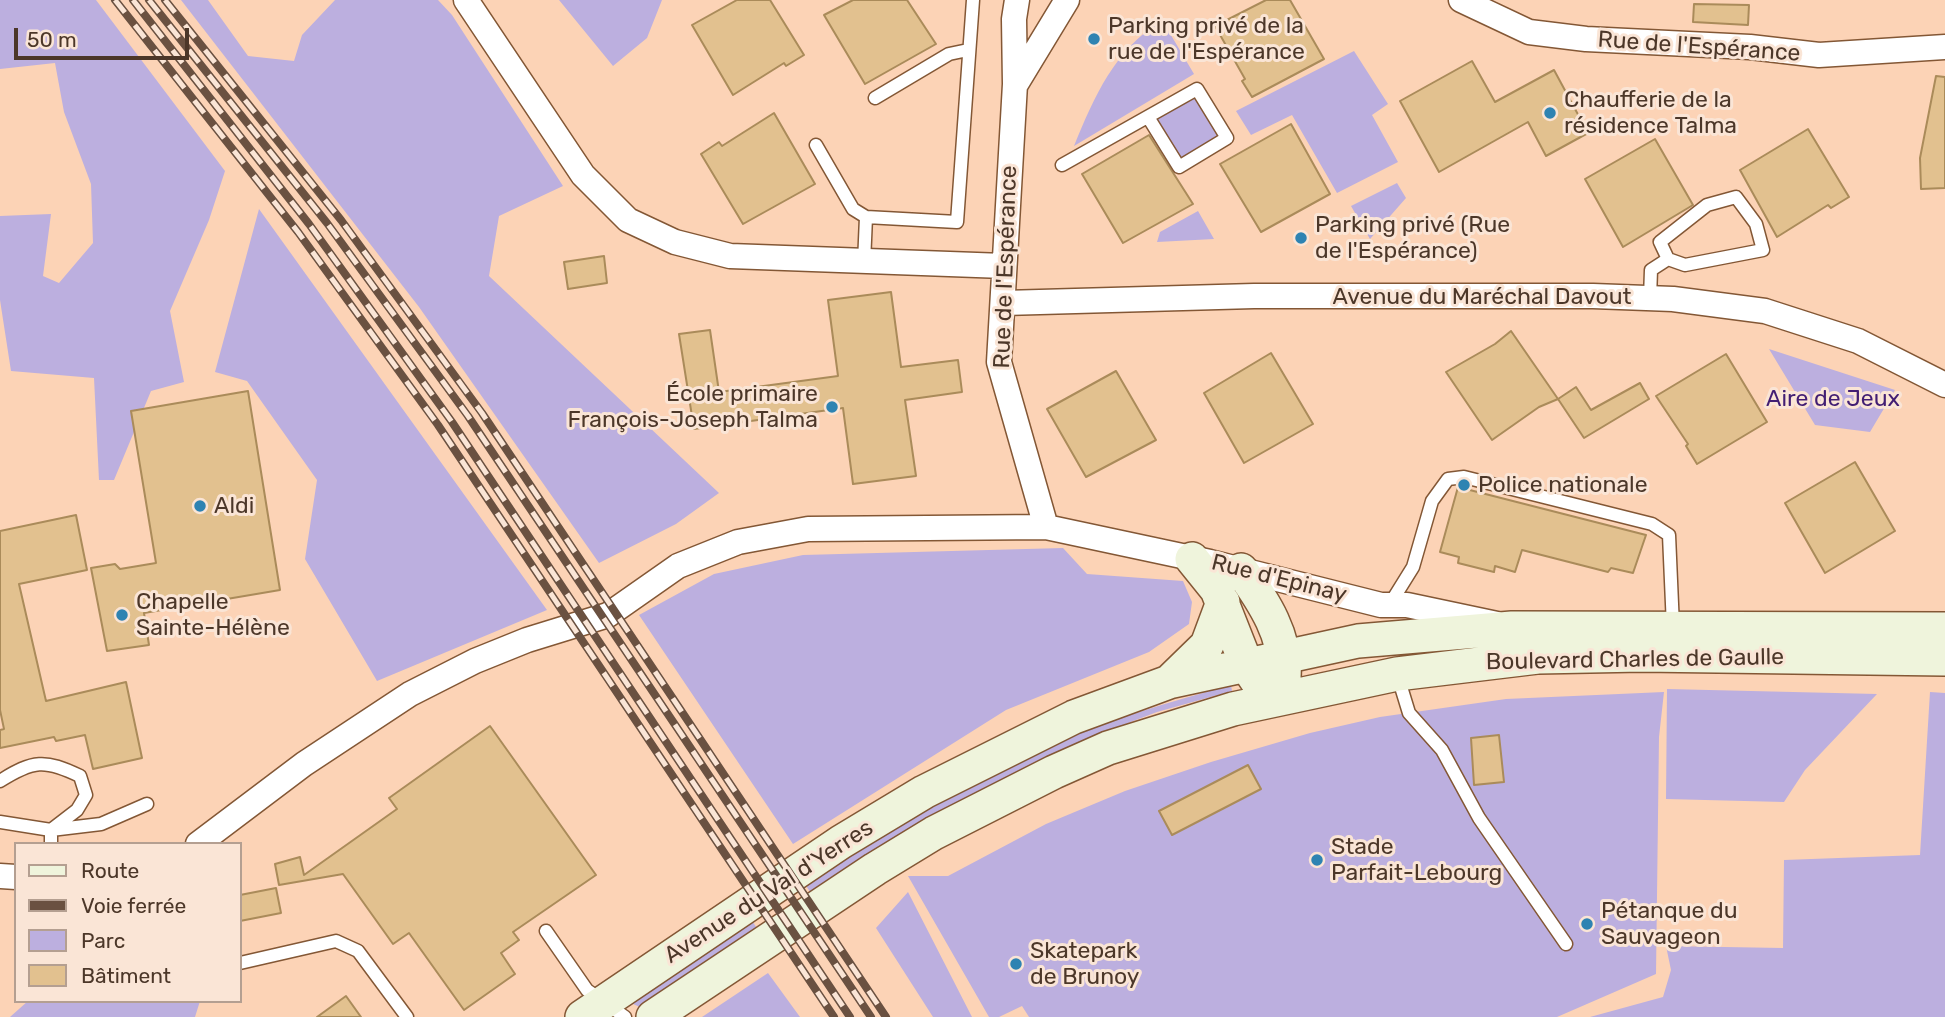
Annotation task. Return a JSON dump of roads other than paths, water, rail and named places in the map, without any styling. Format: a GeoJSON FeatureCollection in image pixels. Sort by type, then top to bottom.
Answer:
{"type":"FeatureCollection","features":[{"type":"Feature","properties":{"kind":"main road"},"geometry":{"type":"LineString","coordinates":[[1192,559],[1223,602],[1247,666],[1259,683],[1277,699]]}},
{"type":"Feature","properties":{"kind":"main road"},"geometry":{"type":"LineString","coordinates":[[1241,570],[1258,592],[1274,624],[1285,656],[1277,699]]}},
{"type":"Feature","properties":{"kind":"main road"},"geometry":{"type":"LineString","coordinates":[[1169,681],[1207,646],[1223,602]]}},
{"type":"Feature","properties":{"kind":"main road","name":"Boulevard Charles de Gaulle"},"geometry":{"type":"LineString","coordinates":[[960,773],[1074,717],[1169,681],[1358,641],[1511,628],[1945,629]]}},
{"type":"Feature","properties":{"kind":"main road","name":"Boulevard Charles de Gaulle"},"geometry":{"type":"LineString","coordinates":[[934,833],[1108,748],[1167,728],[1277,699],[1397,674],[1467,663],[1551,657],[1945,659]]}},
{"type":"Feature","properties":{"kind":"main road","name":"Avenue du Val d'Yerres"},"geometry":{"type":"LineString","coordinates":[[603,1012],[841,842],[960,773]]}},
{"type":"Feature","properties":{"kind":"main road","name":"Avenue du Val d'Yerres"},"geometry":{"type":"LineString","coordinates":[[653,1017],[874,869],[934,833]]}},
{"type":"Feature","properties":{"kind":"street"},"geometry":{"type":"LineString","coordinates":[[466,0],[583,175],[628,220],[675,242],[730,256],[864,263],[1004,266]]}},
{"type":"Feature","properties":{"kind":"street","name":"Rue de l'Espérance"},"geometry":{"type":"LineString","coordinates":[[1017,0],[1014,19],[1015,84],[999,362],[1046,527]]}},
{"type":"Feature","properties":{"kind":"street","name":"Rue de l'Espérance"},"geometry":{"type":"LineString","coordinates":[[1015,84],[1066,0]]}},
{"type":"Feature","properties":{"kind":"street","name":"Rue de l'Espérance"},"geometry":{"type":"LineString","coordinates":[[1461,0],[1529,32],[1586,39],[1750,47],[1819,55],[1945,47]]}},
{"type":"Feature","properties":{"kind":"street","name":"Avenue du Maréchal Davout"},"geometry":{"type":"LineString","coordinates":[[1004,303],[1254,296],[1650,298],[1765,311],[1858,341],[1945,385]]}},
{"type":"Feature","properties":{"kind":"street","name":"Rue d'Epinay"},"geometry":{"type":"LineString","coordinates":[[201,842],[304,764],[402,698],[475,661],[527,640],[608,615],[678,566],[738,542],[808,529],[1046,527],[1388,606],[1408,605],[1473,617],[1511,628]]}},
{"type":"Feature","properties":{"kind":"lane"},"geometry":{"type":"LineString","coordinates":[[816,145],[853,209],[866,217],[957,222],[972,0]]}},
{"type":"Feature","properties":{"kind":"lane"},"geometry":{"type":"LineString","coordinates":[[876,99],[948,54],[968,50]]}},
{"type":"Feature","properties":{"kind":"lane"},"geometry":{"type":"LineString","coordinates":[[1062,165],[1197,89],[1227,138],[1178,167],[1148,117]]}},
{"type":"Feature","properties":{"kind":"lane"},"geometry":{"type":"LineString","coordinates":[[1737,197],[1756,224],[1763,250],[1685,265],[1668,259],[1660,242],[1707,205],[1737,197]]}},
{"type":"Feature","properties":{"kind":"lane"},"geometry":{"type":"LineString","coordinates":[[864,263],[866,217]]}},
{"type":"Feature","properties":{"kind":"lane"},"geometry":{"type":"LineString","coordinates":[[1650,298],[1651,270],[1668,259]]}},
{"type":"Feature","properties":{"kind":"lane"},"geometry":{"type":"LineString","coordinates":[[1388,606],[1413,567],[1432,501],[1448,479],[1464,477],[1652,524],[1668,535],[1672,627]]}},
{"type":"Feature","properties":{"kind":"lane"},"geometry":{"type":"LineString","coordinates":[[1397,674],[1409,713],[1442,750],[1479,818],[1566,944]]}},
{"type":"Feature","properties":{"kind":"lane"},"geometry":{"type":"LineString","coordinates":[[0,781],[23,767],[54,763],[80,776],[86,795],[77,810],[51,830]]}},
{"type":"Feature","properties":{"kind":"lane"},"geometry":{"type":"LineString","coordinates":[[1,820],[51,830],[101,824],[147,804]]}},
{"type":"Feature","properties":{"kind":"lane"},"geometry":{"type":"LineString","coordinates":[[51,830],[51,842]]}},
{"type":"Feature","properties":{"kind":"lane"},"geometry":{"type":"LineString","coordinates":[[546,931],[603,1012]]}},
{"type":"Feature","properties":{"kind":"lane"},"geometry":{"type":"LineString","coordinates":[[242,963],[336,941],[358,951],[407,1017]]}},
{"type":"Feature","properties":{"kind":"railway"},"geometry":{"type":"LineString","coordinates":[[115,0],[298,232],[438,425],[834,1017]]}},
{"type":"Feature","properties":{"kind":"railway"},"geometry":{"type":"LineString","coordinates":[[133,0],[309,224],[452,422],[850,1017]]}},
{"type":"Feature","properties":{"kind":"railway"},"geometry":{"type":"LineString","coordinates":[[149,0],[327,223],[468,416],[871,1017]]}},
{"type":"Feature","properties":{"kind":"railway"},"geometry":{"type":"LineString","coordinates":[[165,0],[341,220],[482,413],[886,1017]]}},
{"type":"Feature","properties":{"kind":"place","name":"Parking privé de la rue de l'Espérance"},"geometry":{"type":"Point","coordinates":[1094,39]}},
{"type":"Feature","properties":{"kind":"place","name":"Chaufferie de la résidence Talma"},"geometry":{"type":"Point","coordinates":[1550,113]}},
{"type":"Feature","properties":{"kind":"place","name":"Parking privé (Rue de l'Espérance)"},"geometry":{"type":"Point","coordinates":[1301,238]}},
{"type":"Feature","properties":{"kind":"place","name":"École primaire François-Joseph Talma"},"geometry":{"type":"Point","coordinates":[832,407]}},
{"type":"Feature","properties":{"kind":"place","name":"Police nationale"},"geometry":{"type":"Point","coordinates":[1464,485]}},
{"type":"Feature","properties":{"kind":"place","name":"Aldi"},"geometry":{"type":"Point","coordinates":[200,506]}},
{"type":"Feature","properties":{"kind":"place","name":"Chapelle Sainte-Hélène"},"geometry":{"type":"Point","coordinates":[122,615]}},
{"type":"Feature","properties":{"kind":"place","name":"Stade Parfait-Lebourg"},"geometry":{"type":"Point","coordinates":[1317,860]}},
{"type":"Feature","properties":{"kind":"place","name":"Pétanque du Sauvageon"},"geometry":{"type":"Point","coordinates":[1587,924]}},
{"type":"Feature","properties":{"kind":"place","name":"Skatepark de Brunoy"},"geometry":{"type":"Point","coordinates":[1016,964]}},
{"type":"Feature","properties":{"kind":"park label","name":"Aire de Jeux"},"geometry":{"type":"Point","coordinates":[1833,399]}}]}
